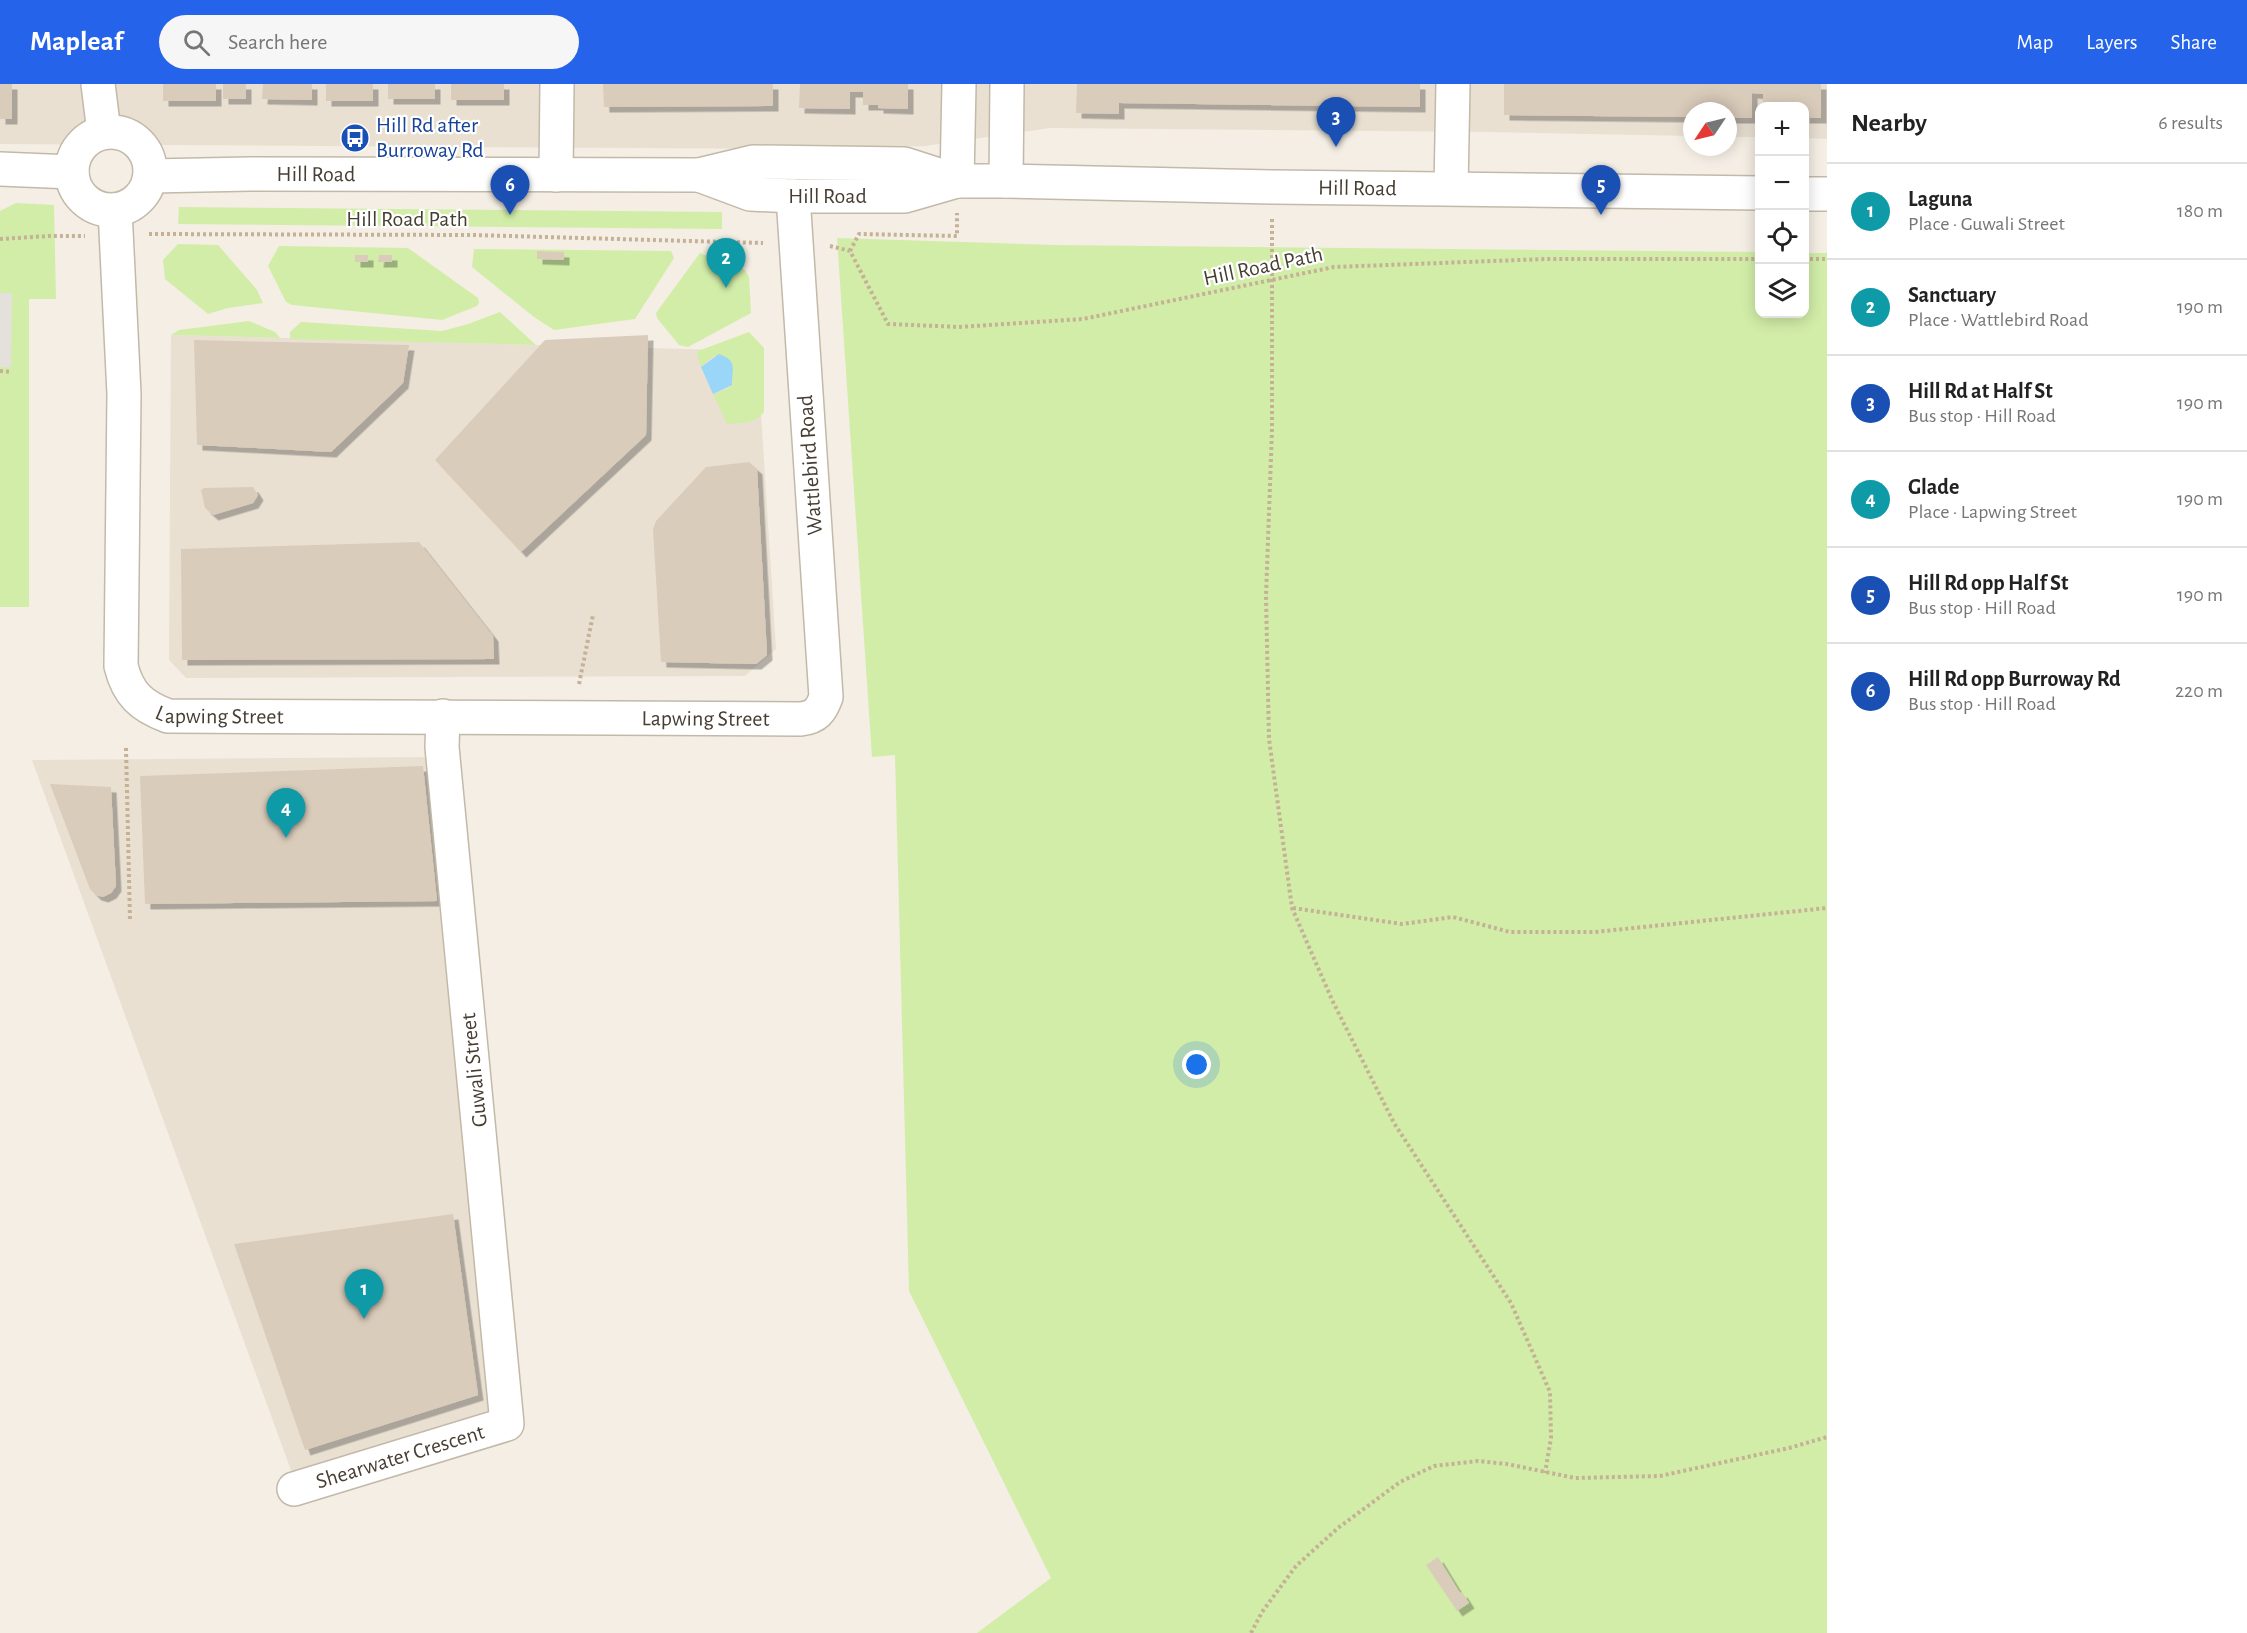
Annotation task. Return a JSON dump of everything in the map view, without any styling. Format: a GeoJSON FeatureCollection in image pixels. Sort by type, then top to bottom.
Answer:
{"type":"FeatureCollection","features":[{"type":"Feature","properties":{"kind":"street"},"geometry":{"type":"LineString","coordinates":[[98,84],[104,132]]}},
{"type":"Feature","properties":{"kind":"street"},"geometry":{"type":"LineString","coordinates":[[556,175],[557,84]]}},
{"type":"Feature","properties":{"kind":"street"},"geometry":{"type":"LineString","coordinates":[[957,181],[959,84]]}},
{"type":"Feature","properties":{"kind":"street"},"geometry":{"type":"LineString","coordinates":[[1006,84],[1006,181]]}},
{"type":"Feature","properties":{"kind":"street"},"geometry":{"type":"LineString","coordinates":[[1451,188],[1453,84]]}},
{"type":"Feature","properties":{"kind":"street"},"geometry":{"type":"LineString","coordinates":[[104,132],[125,134],[142,147],[150,166],[150,176],[142,195],[126,207],[115,210],[98,208],[90,203],[77,190],[72,172],[76,154],[81,146],[104,132]]}},
{"type":"Feature","properties":{"kind":"street","name":"Hill Road"},"geometry":{"type":"LineString","coordinates":[[150,176],[240,174],[699,175],[753,162],[904,164],[957,181]]}},
{"type":"Feature","properties":{"kind":"street"},"geometry":{"type":"LineString","coordinates":[[0,169],[72,172]]}},
{"type":"Feature","properties":{"kind":"street","name":"Hill Road"},"geometry":{"type":"LineString","coordinates":[[699,175],[750,194],[793,196],[905,196],[957,181],[1755,193]]}},
{"type":"Feature","properties":{"kind":"street"},"geometry":{"type":"LineString","coordinates":[[1809,194],[1827,194]]}},
{"type":"Feature","properties":{"kind":"street","name":"Wattlebird Road"},"geometry":{"type":"LineString","coordinates":[[793,196],[826,697],[819,713],[811,718],[801,719]]}},
{"type":"Feature","properties":{"kind":"street","name":"Lapwing Street"},"geometry":{"type":"LineString","coordinates":[[115,210],[124,394],[121,666],[130,691],[149,707],[168,716],[801,719]]}},
{"type":"Feature","properties":{"kind":"street","name":"Guwali Street"},"geometry":{"type":"LineString","coordinates":[[443,716],[442,747],[507,1424]]}},
{"type":"Feature","properties":{"kind":"street","name":"Shearwater Crescent"},"geometry":{"type":"LineString","coordinates":[[294,1489],[507,1424]]}},
{"type":"Feature","properties":{"kind":"path"},"geometry":{"type":"LineString","coordinates":[[1272,230],[1272,429],[1266,596],[1269,739],[1292,908],[1333,1002],[1394,1123],[1511,1303],[1550,1392],[1551,1438],[1545,1473]]}},
{"type":"Feature","properties":{"kind":"path","name":"Hill Road Path"},"geometry":{"type":"LineString","coordinates":[[160,234],[472,235],[762,243]]}},
{"type":"Feature","properties":{"kind":"path"},"geometry":{"type":"LineString","coordinates":[[821,244],[850,251],[859,234],[957,236]]}},
{"type":"Feature","properties":{"kind":"path"},"geometry":{"type":"LineString","coordinates":[[0,239],[86,236]]}},
{"type":"Feature","properties":{"kind":"path","name":"Hill Road Path"},"geometry":{"type":"LineString","coordinates":[[850,251],[888,324],[959,327],[1083,319],[1334,267],[1546,259],[1755,259]]}},
{"type":"Feature","properties":{"kind":"path"},"geometry":{"type":"LineString","coordinates":[[1809,259],[1827,259]]}},
{"type":"Feature","properties":{"kind":"path"},"geometry":{"type":"LineString","coordinates":[[0,371],[12,372]]}},
{"type":"Feature","properties":{"kind":"path"},"geometry":{"type":"LineString","coordinates":[[579,685],[593,615]]}},
{"type":"Feature","properties":{"kind":"path"},"geometry":{"type":"LineString","coordinates":[[126,748],[130,920]]}},
{"type":"Feature","properties":{"kind":"path"},"geometry":{"type":"LineString","coordinates":[[1292,908],[1402,924],[1453,917],[1510,932],[1595,932],[1827,908]]}},
{"type":"Feature","properties":{"kind":"path"},"geometry":{"type":"LineString","coordinates":[[1251,1633],[1262,1612],[1296,1566],[1338,1528],[1400,1482],[1434,1466],[1478,1461],[1507,1464],[1575,1478],[1660,1476],[1789,1448],[1827,1437]]}},
{"type":"Feature","properties":{"kind":"shaded area"},"geometry":{"type":"Polygon","coordinates":[[[0,84],[1827,84],[1827,139],[1809,138],[1809,102],[1755,102],[1755,137],[1737,137],[1737,102],[1683,102],[1683,136],[1050,128],[925,146],[806,149],[0,144],[0,84]]]}},
{"type":"Feature","properties":{"kind":"shaded area"},"geometry":{"type":"Polygon","coordinates":[[[0,293],[12,293],[11,367],[0,367],[0,293]]]}},
{"type":"Feature","properties":{"kind":"shaded area"},"geometry":{"type":"Polygon","coordinates":[[[171,335],[757,351],[776,649],[745,676],[186,678],[169,660],[171,335]]]}},
{"type":"Feature","properties":{"kind":"shaded area"},"geometry":{"type":"Polygon","coordinates":[[[428,757],[503,1421],[296,1484],[32,760],[428,757]]]}},
{"type":"Feature","properties":{"kind":"green space"},"geometry":{"type":"Polygon","coordinates":[[[16,203],[54,205],[56,299],[29,299],[29,607],[0,607],[0,211],[16,203]]]}},
{"type":"Feature","properties":{"kind":"green space"},"geometry":{"type":"Polygon","coordinates":[[[179,207],[722,212],[722,229],[178,224],[179,207]]]}},
{"type":"Feature","properties":{"kind":"green space"},"geometry":{"type":"Polygon","coordinates":[[[837,238],[1054,245],[1755,252],[1755,318],[1809,318],[1809,253],[1827,253],[1827,1633],[977,1633],[1051,1578],[909,1291],[895,755],[872,757],[837,238]]]}},
{"type":"Feature","properties":{"kind":"green space"},"geometry":{"type":"Polygon","coordinates":[[[178,244],[218,245],[257,290],[263,303],[228,308],[208,314],[165,279],[163,260],[178,244]]]}},
{"type":"Feature","properties":{"kind":"green space"},"geometry":{"type":"Polygon","coordinates":[[[279,246],[408,248],[478,298],[479,303],[477,306],[442,320],[292,305],[286,302],[268,266],[279,246]]]}},
{"type":"Feature","properties":{"kind":"green space"},"geometry":{"type":"Polygon","coordinates":[[[474,249],[671,251],[674,258],[635,319],[554,330],[534,317],[472,267],[474,249]]]}},
{"type":"Feature","properties":{"kind":"green space"},"geometry":{"type":"Polygon","coordinates":[[[700,253],[745,270],[749,277],[751,313],[688,347],[679,345],[657,318],[656,313],[700,253]]]}},
{"type":"Feature","properties":{"kind":"green space"},"geometry":{"type":"Polygon","coordinates":[[[500,312],[536,345],[290,339],[290,332],[301,322],[442,331],[500,312]]]}},
{"type":"Feature","properties":{"kind":"green space"},"geometry":{"type":"Polygon","coordinates":[[[249,321],[275,332],[280,338],[171,335],[179,330],[249,321]]]}},
{"type":"Feature","properties":{"kind":"green space"},"geometry":{"type":"Polygon","coordinates":[[[749,332],[764,348],[764,412],[752,421],[727,424],[713,394],[730,388],[714,355],[701,367],[697,354],[698,351],[749,332]]]}},
{"type":"Feature","properties":{"kind":"water"},"geometry":{"type":"Polygon","coordinates":[[[719,354],[729,359],[733,366],[732,385],[713,394],[701,367],[719,354]]]}},
{"type":"Feature","properties":{"kind":"building"},"geometry":{"type":"Polygon","coordinates":[[[0,84],[12,84],[12,119],[0,119],[0,84]]]}},
{"type":"Feature","properties":{"kind":"building"},"geometry":{"type":"Polygon","coordinates":[[[163,84],[216,84],[216,101],[163,101],[163,84]]]}},
{"type":"Feature","properties":{"kind":"building"},"geometry":{"type":"Polygon","coordinates":[[[223,84],[246,84],[246,99],[223,99],[223,84]]]}},
{"type":"Feature","properties":{"kind":"building"},"geometry":{"type":"Polygon","coordinates":[[[263,84],[312,84],[312,100],[262,99],[263,84]]]}},
{"type":"Feature","properties":{"kind":"building"},"geometry":{"type":"Polygon","coordinates":[[[326,84],[373,84],[373,101],[326,101],[326,84]]]}},
{"type":"Feature","properties":{"kind":"building"},"geometry":{"type":"Polygon","coordinates":[[[388,84],[435,84],[435,99],[388,99],[388,84]]]}},
{"type":"Feature","properties":{"kind":"building"},"geometry":{"type":"Polygon","coordinates":[[[451,84],[504,84],[504,100],[451,100],[451,84]]]}},
{"type":"Feature","properties":{"kind":"building"},"geometry":{"type":"Polygon","coordinates":[[[603,84],[773,84],[773,106],[604,107],[603,84]]]}},
{"type":"Feature","properties":{"kind":"building"},"geometry":{"type":"Polygon","coordinates":[[[800,84],[908,84],[908,109],[863,105],[863,92],[850,92],[850,109],[799,108],[800,84]]]}},
{"type":"Feature","properties":{"kind":"building"},"geometry":{"type":"Polygon","coordinates":[[[1077,84],[1420,84],[1420,107],[1119,103],[1119,114],[1076,113],[1077,84]]]}},
{"type":"Feature","properties":{"kind":"building"},"geometry":{"type":"Polygon","coordinates":[[[1504,84],[1821,84],[1821,118],[1809,118],[1809,102],[1763,102],[1763,94],[1752,93],[1752,118],[1737,118],[1737,102],[1683,102],[1683,117],[1504,115],[1504,84]]]}},
{"type":"Feature","properties":{"kind":"building"},"geometry":{"type":"Polygon","coordinates":[[[537,251],[564,252],[564,260],[537,259],[537,251]]]}},
{"type":"Feature","properties":{"kind":"building"},"geometry":{"type":"Polygon","coordinates":[[[355,255],[368,255],[368,262],[355,262],[355,255]]]}},
{"type":"Feature","properties":{"kind":"building"},"geometry":{"type":"Polygon","coordinates":[[[379,255],[392,255],[392,262],[378,262],[379,255]]]}},
{"type":"Feature","properties":{"kind":"building"},"geometry":{"type":"Polygon","coordinates":[[[648,335],[646,435],[521,552],[435,460],[545,340],[648,335]]]}},
{"type":"Feature","properties":{"kind":"building"},"geometry":{"type":"Polygon","coordinates":[[[194,340],[409,345],[403,383],[331,452],[197,445],[194,340]]]}},
{"type":"Feature","properties":{"kind":"building"},"geometry":{"type":"Polygon","coordinates":[[[749,462],[757,469],[767,655],[756,664],[661,662],[653,529],[656,521],[706,467],[749,462]]]}},
{"type":"Feature","properties":{"kind":"building"},"geometry":{"type":"Polygon","coordinates":[[[253,487],[258,495],[253,503],[213,515],[205,508],[201,490],[204,488],[253,487]]]}},
{"type":"Feature","properties":{"kind":"building"},"geometry":{"type":"Polygon","coordinates":[[[419,542],[493,636],[494,659],[182,660],[181,549],[419,542]]]}},
{"type":"Feature","properties":{"kind":"building"},"geometry":{"type":"Polygon","coordinates":[[[423,766],[437,901],[145,904],[140,776],[423,766]]]}},
{"type":"Feature","properties":{"kind":"building"},"geometry":{"type":"Polygon","coordinates":[[[50,784],[111,787],[116,886],[111,893],[103,897],[96,895],[90,889],[50,784]]]}},
{"type":"Feature","properties":{"kind":"building"},"geometry":{"type":"Polygon","coordinates":[[[453,1214],[478,1395],[305,1450],[234,1244],[453,1214]]]}},
{"type":"Feature","properties":{"kind":"building"},"geometry":{"type":"Polygon","coordinates":[[[1438,1557],[1460,1593],[1462,1592],[1469,1603],[1457,1611],[1426,1565],[1438,1557]]]}},
{"type":"Feature","properties":{"kind":"place","name":"Hill Rd after Burroway Rd"},"geometry":{"type":"Point","coordinates":[355,138]}},
{"type":"Feature","properties":{"kind":"place","name":"Hill Rd at Half St"},"geometry":{"type":"Point","coordinates":[1336,147]}},
{"type":"Feature","properties":{"kind":"place","name":"Hill Rd opp Burroway Rd"},"geometry":{"type":"Point","coordinates":[510,215]}},
{"type":"Feature","properties":{"kind":"place","name":"Hill Rd opp Half St"},"geometry":{"type":"Point","coordinates":[1601,215]}},
{"type":"Feature","properties":{"kind":"place","name":"Sanctuary"},"geometry":{"type":"Point","coordinates":[726,288]}},
{"type":"Feature","properties":{"kind":"place","name":"Glade"},"geometry":{"type":"Point","coordinates":[286,838]}},
{"type":"Feature","properties":{"kind":"place","name":"Laguna"},"geometry":{"type":"Point","coordinates":[364,1319]}}]}
